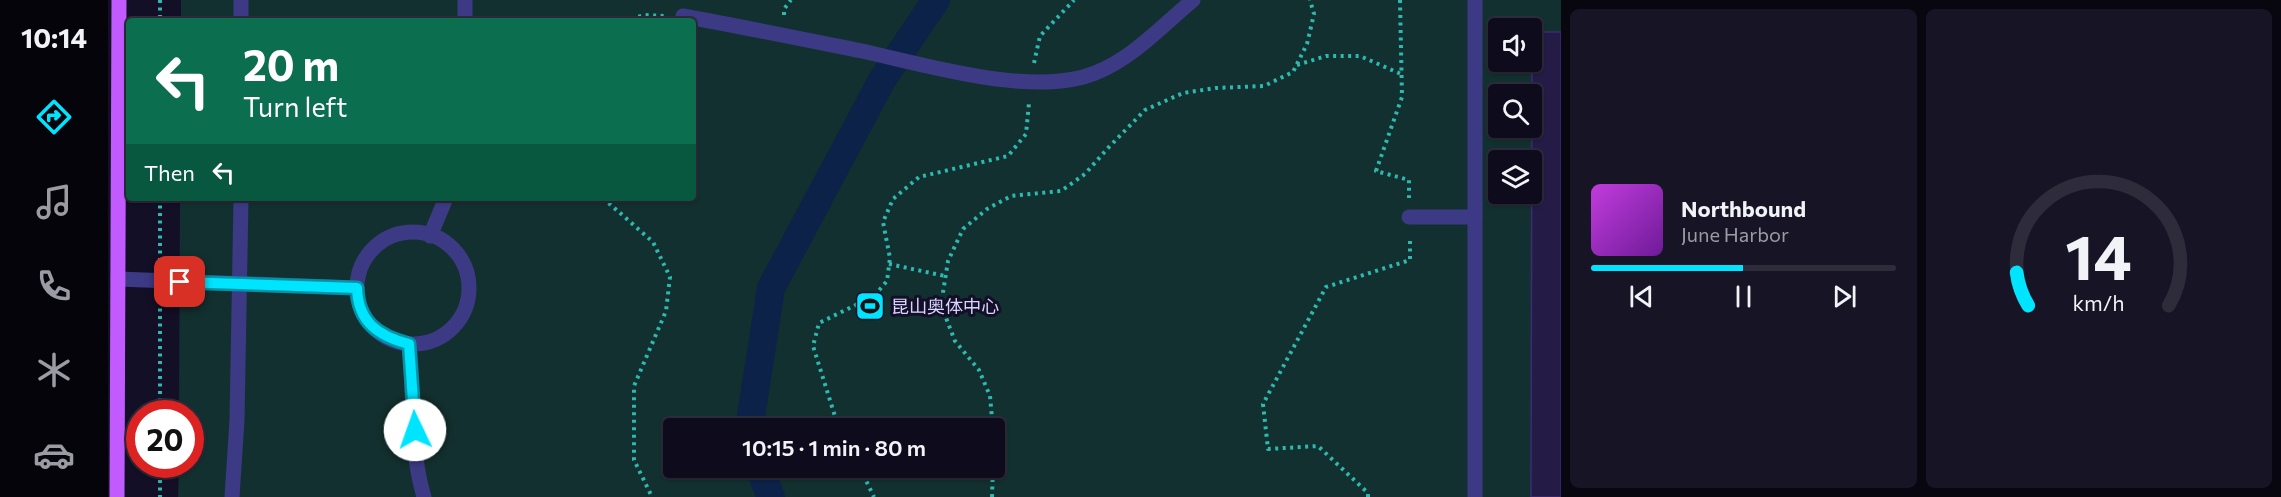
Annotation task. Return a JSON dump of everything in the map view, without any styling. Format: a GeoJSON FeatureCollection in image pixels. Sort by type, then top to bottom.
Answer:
{"type":"FeatureCollection","features":[{"type":"Feature","properties":{"kind":"main road"},"geometry":{"type":"LineString","coordinates":[[117,497],[119,0]]}},
{"type":"Feature","properties":{"kind":"lane"},"geometry":{"type":"LineString","coordinates":[[241,0],[241,18]]}},
{"type":"Feature","properties":{"kind":"lane"},"geometry":{"type":"LineString","coordinates":[[465,0],[465,18]]}},
{"type":"Feature","properties":{"kind":"lane"},"geometry":{"type":"LineString","coordinates":[[696,18],[994,79],[1053,83],[1094,73],[1130,54],[1193,0]]}},
{"type":"Feature","properties":{"kind":"lane"},"geometry":{"type":"LineString","coordinates":[[1475,0],[1475,497]]}},
{"type":"Feature","properties":{"kind":"lane"},"geometry":{"type":"LineString","coordinates":[[683,16],[694,18]]}},
{"type":"Feature","properties":{"kind":"lane"},"geometry":{"type":"LineString","coordinates":[[232,497],[241,284],[241,201]]}},
{"type":"Feature","properties":{"kind":"lane"},"geometry":{"type":"LineString","coordinates":[[430,236],[445,201]]}},
{"type":"Feature","properties":{"kind":"lane"},"geometry":{"type":"LineString","coordinates":[[1409,217],[1475,217]]}},
{"type":"Feature","properties":{"kind":"lane"},"geometry":{"type":"LineString","coordinates":[[404,232],[423,232],[430,236],[441,239],[455,251],[465,267],[469,285],[467,304],[458,321],[445,334],[427,342],[409,344],[390,339],[375,330],[364,316],[357,299],[357,281],[362,264],[372,249],[386,238],[404,232]]}},
{"type":"Feature","properties":{"kind":"lane"},"geometry":{"type":"LineString","coordinates":[[118,279],[357,288]]}},
{"type":"Feature","properties":{"kind":"lane"},"geometry":{"type":"LineString","coordinates":[[409,344],[417,472],[424,497]]}},
{"type":"Feature","properties":{"kind":"path"},"geometry":{"type":"LineString","coordinates":[[160,0],[160,18]]}},
{"type":"Feature","properties":{"kind":"path"},"geometry":{"type":"LineString","coordinates":[[836,418],[813,346],[819,323],[874,296],[887,281],[890,258],[883,222],[893,199],[919,177],[1008,156],[1026,134],[1030,82],[1040,36],[1074,0]]}},
{"type":"Feature","properties":{"kind":"path"},"geometry":{"type":"LineString","coordinates":[[992,418],[990,396],[979,370],[955,341],[941,305],[948,261],[963,229],[987,209],[1011,196],[1061,190],[1085,174],[1145,110],[1183,93],[1216,88],[1264,86],[1293,72],[1307,44],[1314,14],[1311,0]]}},
{"type":"Feature","properties":{"kind":"path"},"geometry":{"type":"LineString","coordinates":[[1368,497],[1368,493],[1318,446],[1268,449],[1263,404],[1326,287],[1410,260],[1409,180],[1376,171],[1402,97],[1400,0]]}},
{"type":"Feature","properties":{"kind":"path"},"geometry":{"type":"LineString","coordinates":[[634,18],[644,15],[683,16]]}},
{"type":"Feature","properties":{"kind":"path"},"geometry":{"type":"LineString","coordinates":[[1296,65],[1326,56],[1360,56],[1401,74]]}},
{"type":"Feature","properties":{"kind":"path"},"geometry":{"type":"LineString","coordinates":[[160,201],[160,400]]}},
{"type":"Feature","properties":{"kind":"path"},"geometry":{"type":"LineString","coordinates":[[606,201],[653,242],[670,277],[666,311],[634,386],[634,460],[652,497]]}},
{"type":"Feature","properties":{"kind":"path"},"geometry":{"type":"LineString","coordinates":[[889,264],[945,276]]}},
{"type":"Feature","properties":{"kind":"path"},"geometry":{"type":"LineString","coordinates":[[160,478],[160,497]]}},
{"type":"Feature","properties":{"kind":"path"},"geometry":{"type":"LineString","coordinates":[[865,478],[874,497]]}},
{"type":"Feature","properties":{"kind":"path"},"geometry":{"type":"LineString","coordinates":[[992,497],[993,478]]}},
{"type":"Feature","properties":{"kind":"green space","name":"昆山奥体中心"},"geometry":{"type":"Polygon","coordinates":[[[181,0],[1561,0],[1561,497],[178,497],[179,478],[204,478],[204,400],[179,400],[180,201],[696,201],[696,18],[181,18],[181,0]]]}},
{"type":"Feature","properties":{"kind":"building"},"geometry":{"type":"Polygon","coordinates":[[[1542,32],[1561,32],[1561,497],[1531,497],[1532,204],[1542,204],[1542,150],[1532,150],[1532,138],[1542,138],[1542,84],[1532,84],[1532,72],[1542,72],[1542,32]]]}},
{"type":"Feature","properties":{"kind":"waterway"},"geometry":{"type":"LineString","coordinates":[[751,418],[771,288],[882,80],[936,0]]}},
{"type":"Feature","properties":{"kind":"waterway"},"geometry":{"type":"LineString","coordinates":[[763,478],[771,497]]}},
{"type":"Feature","properties":{"kind":"place","name":"昆山奥体中心"},"geometry":{"type":"Point","coordinates":[870,306]}},
{"type":"Feature","properties":{"kind":"route"},"geometry":{"type":"LineString","coordinates":[[180,282],[357,288],[357,299],[364,316],[375,330],[390,339],[409,344],[415,430]]}}]}
